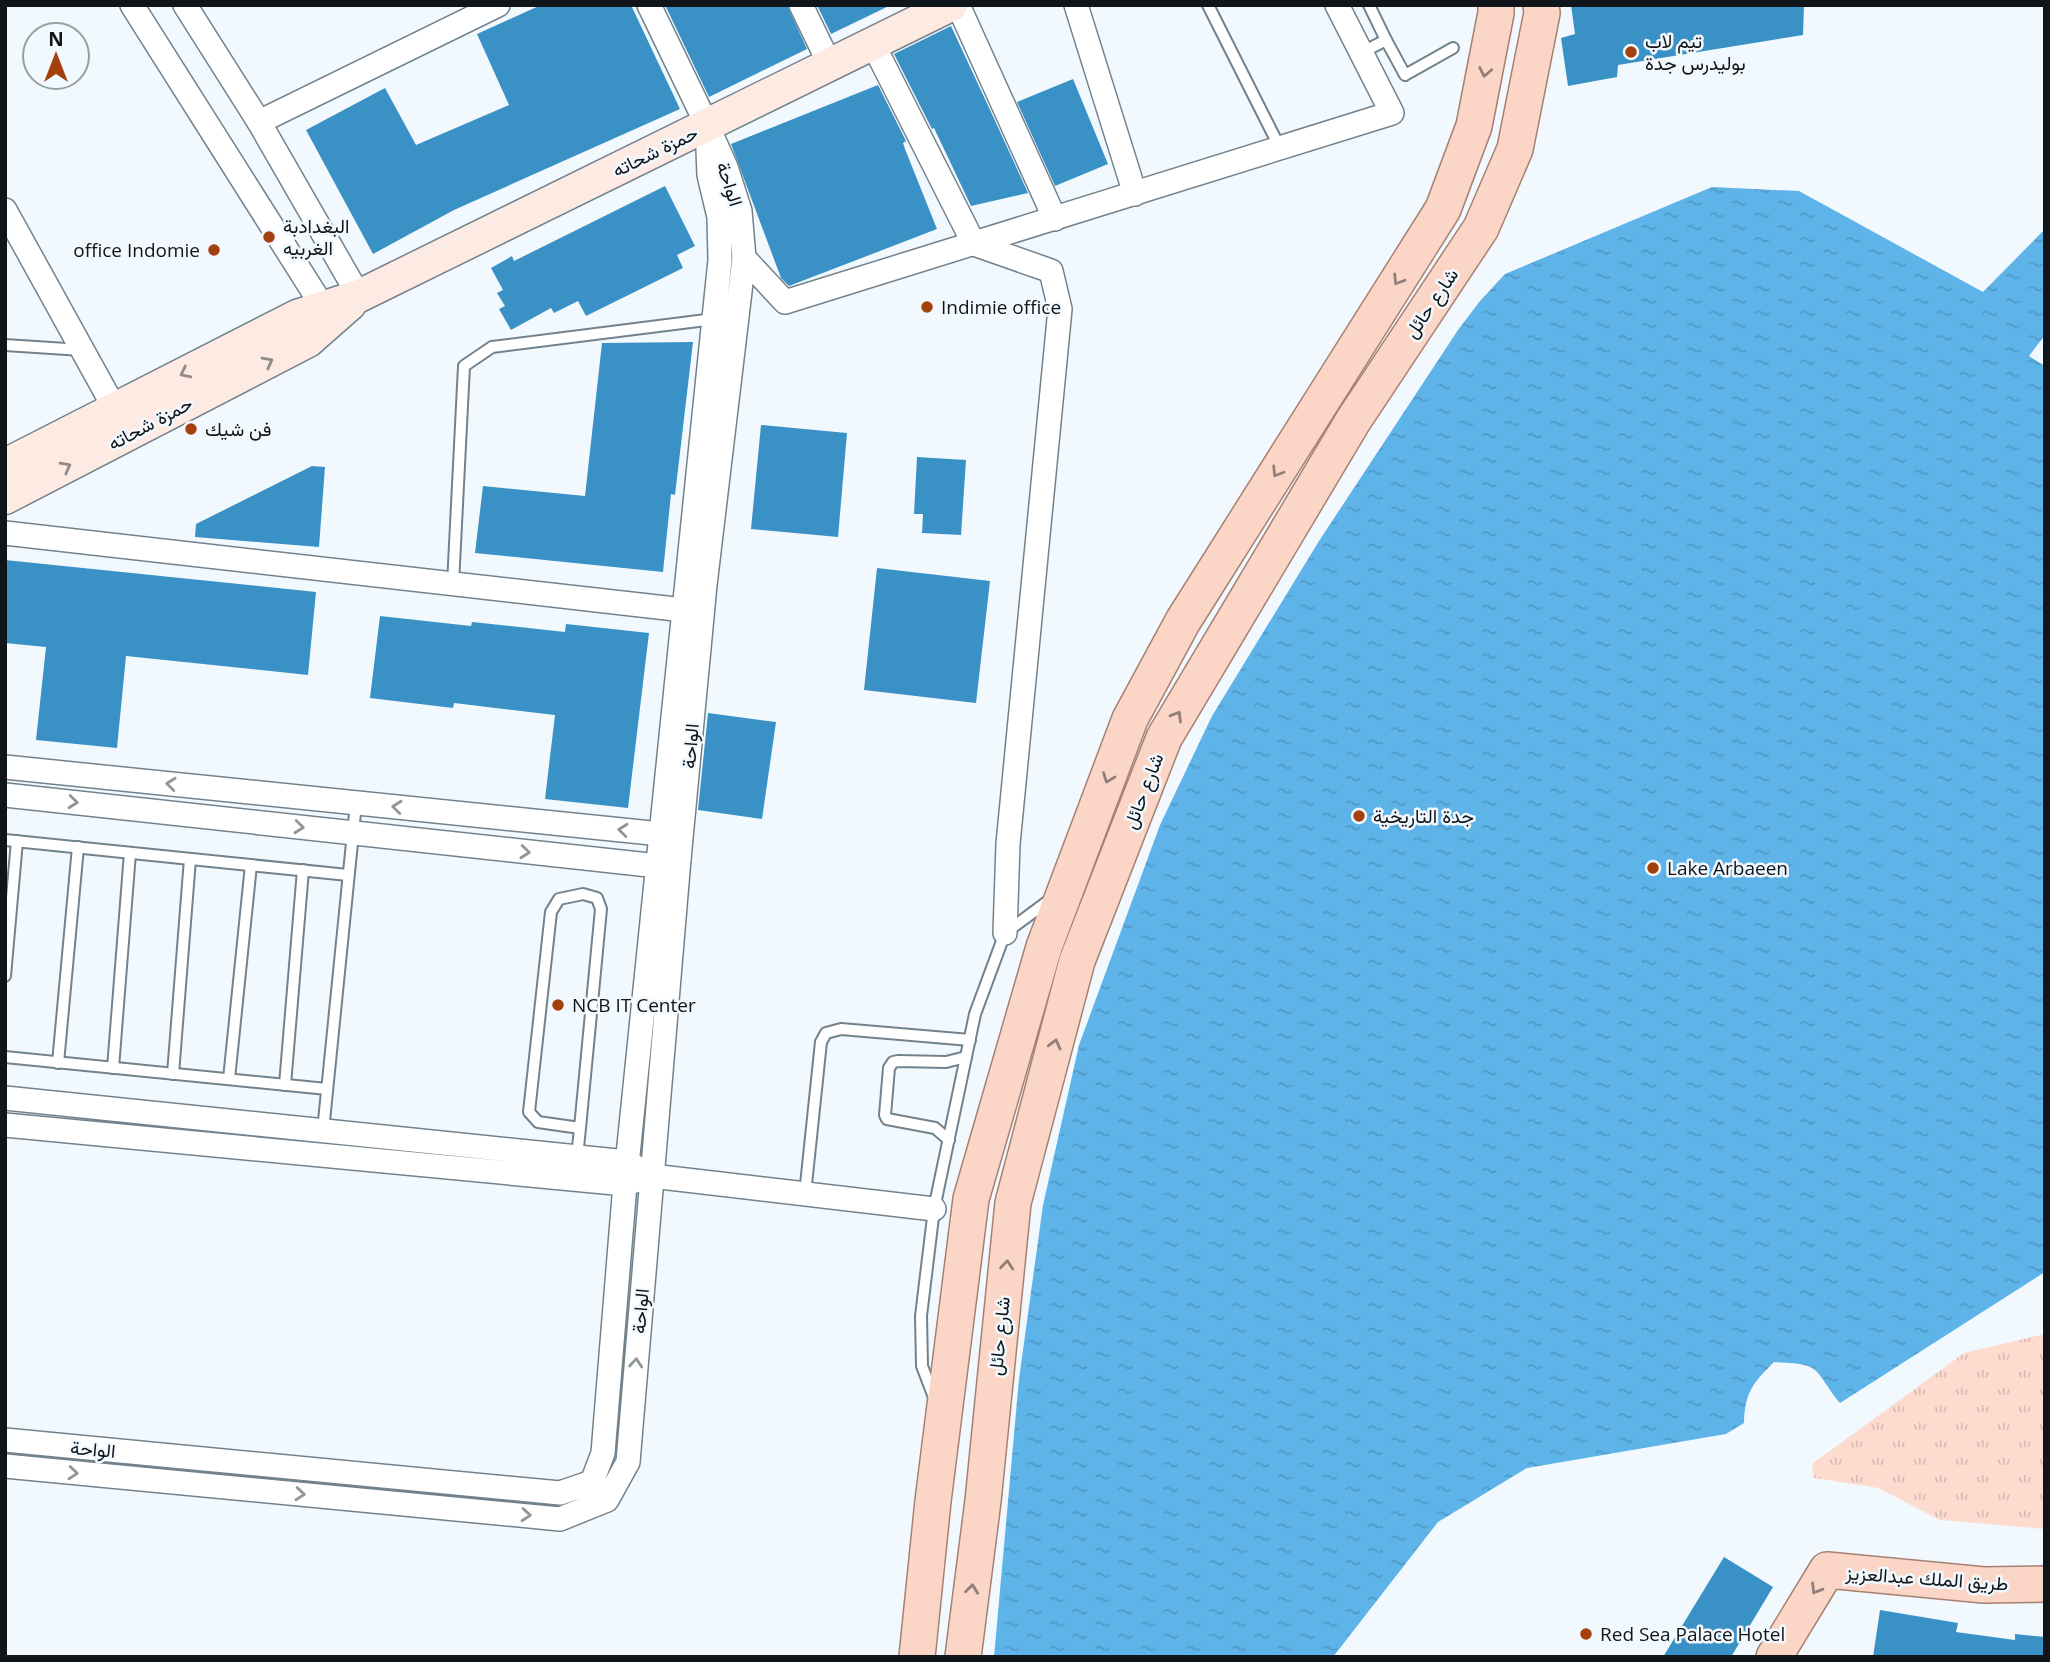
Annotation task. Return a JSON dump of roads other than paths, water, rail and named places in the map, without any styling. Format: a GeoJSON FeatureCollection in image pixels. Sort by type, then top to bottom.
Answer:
{"type":"FeatureCollection","features":[{"type":"Feature","properties":{"kind":"main road","name":"حمزة شحاته"},"geometry":{"type":"LineString","coordinates":[[5,465],[297,316],[359,296],[951,5]]}},
{"type":"Feature","properties":{"kind":"main road","name":"شارع حائل"},"geometry":{"type":"LineString","coordinates":[[917,1657],[971,1199],[1044,947],[1130,719],[1183,621],[1443,209],[1474,126],[1496,5]]}},
{"type":"Feature","properties":{"kind":"main road","name":"شارع حائل"},"geometry":{"type":"LineString","coordinates":[[963,1657],[983,1501],[1013,1203],[1077,961],[1164,738],[1353,421],[1481,228],[1515,149],[1542,13],[1541,5]]}},
{"type":"Feature","properties":{"kind":"main road","name":"حمزة شحاته"},"geometry":{"type":"LineString","coordinates":[[5,498],[308,341],[359,296]]}},
{"type":"Feature","properties":{"kind":"main road","name":"طريق الملك عبدالعزيز"},"geometry":{"type":"LineString","coordinates":[[1782,1652],[1827,1570],[1984,1585],[2045,1584]]}},
{"type":"Feature","properties":{"kind":"street"},"geometry":{"type":"LineString","coordinates":[[132,5],[323,307]]}},
{"type":"Feature","properties":{"kind":"street"},"geometry":{"type":"LineString","coordinates":[[186,5],[259,122],[359,296]]}},
{"type":"Feature","properties":{"kind":"street"},"geometry":{"type":"LineString","coordinates":[[259,122],[498,5]]}},
{"type":"Feature","properties":{"kind":"street"},"geometry":{"type":"LineString","coordinates":[[649,5],[707,125]]}},
{"type":"Feature","properties":{"kind":"street"},"geometry":{"type":"LineString","coordinates":[[801,5],[830,65]]}},
{"type":"Feature","properties":{"kind":"street"},"geometry":{"type":"LineString","coordinates":[[958,5],[1055,219]]}},
{"type":"Feature","properties":{"kind":"street"},"geometry":{"type":"LineString","coordinates":[[1076,5],[1135,194]]}},
{"type":"Feature","properties":{"kind":"street"},"geometry":{"type":"LineString","coordinates":[[744,258],[785,302],[1392,113],[1337,5]]}},
{"type":"Feature","properties":{"kind":"street"},"geometry":{"type":"LineString","coordinates":[[873,44],[974,244],[1051,271],[1060,309],[1008,844],[1005,933]]}},
{"type":"Feature","properties":{"kind":"street","name":"الواحة"},"geometry":{"type":"LineString","coordinates":[[5,1440],[559,1493],[592,1482],[603,1454],[626,1173],[705,585],[744,258],[740,211],[726,167],[707,125]]}},
{"type":"Feature","properties":{"kind":"street","name":"الواحة"},"geometry":{"type":"LineString","coordinates":[[5,1466],[560,1519],[607,1500],[628,1462],[652,1176],[668,862],[661,834],[720,260],[719,217],[709,175],[707,125]]}},
{"type":"Feature","properties":{"kind":"street"},"geometry":{"type":"LineString","coordinates":[[5,210],[115,409]]}},
{"type":"Feature","properties":{"kind":"street"},"geometry":{"type":"LineString","coordinates":[[5,533],[684,610]]}},
{"type":"Feature","properties":{"kind":"street"},"geometry":{"type":"LineString","coordinates":[[5,767],[661,834]]}},
{"type":"Feature","properties":{"kind":"street"},"geometry":{"type":"LineString","coordinates":[[5,795],[352,833],[668,862]]}},
{"type":"Feature","properties":{"kind":"street"},"geometry":{"type":"LineString","coordinates":[[5,1098],[577,1157],[626,1173]]}},
{"type":"Feature","properties":{"kind":"street"},"geometry":{"type":"LineString","coordinates":[[5,1125],[626,1173],[934,1209]]}},
{"type":"Feature","properties":{"kind":"lane"},"geometry":{"type":"LineString","coordinates":[[1208,5],[1280,148]]}},
{"type":"Feature","properties":{"kind":"lane"},"geometry":{"type":"LineString","coordinates":[[1369,5],[1405,75],[1453,48]]}},
{"type":"Feature","properties":{"kind":"lane"},"geometry":{"type":"LineString","coordinates":[[1361,52],[1386,40]]}},
{"type":"Feature","properties":{"kind":"lane"},"geometry":{"type":"LineString","coordinates":[[453,584],[464,366],[492,347],[714,318]]}},
{"type":"Feature","properties":{"kind":"lane"},"geometry":{"type":"LineString","coordinates":[[5,345],[82,350]]}},
{"type":"Feature","properties":{"kind":"lane"},"geometry":{"type":"LineString","coordinates":[[323,1131],[356,803]]}},
{"type":"Feature","properties":{"kind":"lane"},"geometry":{"type":"LineString","coordinates":[[5,976],[11,840],[348,875]]}},
{"type":"Feature","properties":{"kind":"lane"},"geometry":{"type":"LineString","coordinates":[[58,1062],[78,847]]}},
{"type":"Feature","properties":{"kind":"lane"},"geometry":{"type":"LineString","coordinates":[[113,1068],[130,853]]}},
{"type":"Feature","properties":{"kind":"lane"},"geometry":{"type":"LineString","coordinates":[[173,1074],[190,859]]}},
{"type":"Feature","properties":{"kind":"lane"},"geometry":{"type":"LineString","coordinates":[[229,1079],[251,865]]}},
{"type":"Feature","properties":{"kind":"lane"},"geometry":{"type":"LineString","coordinates":[[285,1085],[303,870]]}},
{"type":"Feature","properties":{"kind":"lane"},"geometry":{"type":"LineString","coordinates":[[943,1422],[922,1366],[921,1316],[934,1209],[975,1014],[1005,933],[1067,886]]}},
{"type":"Feature","properties":{"kind":"lane"},"geometry":{"type":"LineString","coordinates":[[577,1157],[580,1128],[601,909],[597,898],[583,894],[559,899],[551,912],[528,1112],[538,1122],[580,1128]]}},
{"type":"Feature","properties":{"kind":"lane"},"geometry":{"type":"LineString","coordinates":[[805,1194],[821,1042],[826,1033],[841,1030],[970,1040]]}},
{"type":"Feature","properties":{"kind":"lane"},"geometry":{"type":"LineString","coordinates":[[5,1057],[327,1089]]}},
{"type":"Feature","properties":{"kind":"lane"},"geometry":{"type":"LineString","coordinates":[[949,1140],[935,1128],[887,1119],[885,1115],[889,1068],[893,1062],[898,1061],[946,1062],[966,1057]]}},
{"type":"Feature","properties":{"kind":"water"},"geometry":{"type":"Polygon","coordinates":[[[1712,187],[1799,191],[1983,292],[2045,229],[2045,335],[2029,356],[2045,366],[2045,1272],[1840,1403],[1815,1370],[1801,1364],[1774,1362],[1751,1389],[1744,1423],[1726,1434],[1527,1468],[1438,1522],[1333,1657],[994,1657],[1019,1379],[1043,1205],[1079,1045],[1160,825],[1212,716],[1319,541],[1458,330],[1505,274],[1712,187]]]}},
{"type":"Feature","properties":{"kind":"place","name":"تيم لاب بوليدرس جدة"},"geometry":{"type":"Point","coordinates":[1631,52]}},
{"type":"Feature","properties":{"kind":"place","name":"البغدادبة الغربيه"},"geometry":{"type":"Point","coordinates":[269,237]}},
{"type":"Feature","properties":{"kind":"place","name":"office Indomie"},"geometry":{"type":"Point","coordinates":[214,250]}},
{"type":"Feature","properties":{"kind":"place","name":"Indimie office"},"geometry":{"type":"Point","coordinates":[927,307]}},
{"type":"Feature","properties":{"kind":"place","name":"فن شيك"},"geometry":{"type":"Point","coordinates":[191,429]}},
{"type":"Feature","properties":{"kind":"place","name":"جدة التاريخية"},"geometry":{"type":"Point","coordinates":[1359,816]}},
{"type":"Feature","properties":{"kind":"place","name":"Lake Arbaeen"},"geometry":{"type":"Point","coordinates":[1653,868]}},
{"type":"Feature","properties":{"kind":"place","name":"NCB IT Center"},"geometry":{"type":"Point","coordinates":[558,1005]}},
{"type":"Feature","properties":{"kind":"place","name":"Red Sea Palace Hotel"},"geometry":{"type":"Point","coordinates":[1586,1634]}}]}
